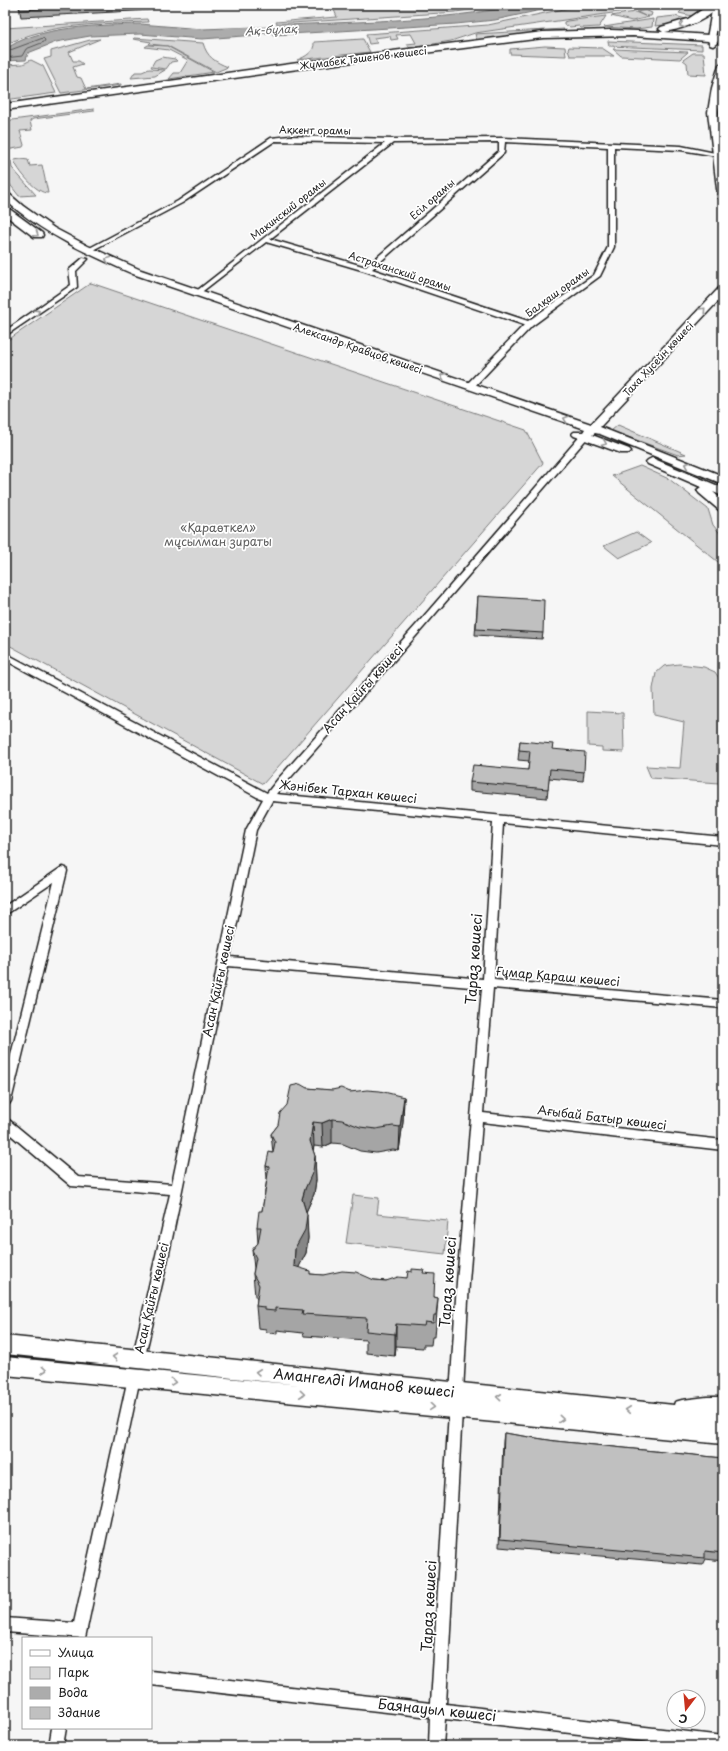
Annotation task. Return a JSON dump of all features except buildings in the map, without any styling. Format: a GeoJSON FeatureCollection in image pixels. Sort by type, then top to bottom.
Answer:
{"type":"FeatureCollection","features":[{"type":"Feature","properties":{"kind":"main road"},"geometry":{"type":"LineString","coordinates":[[637,32],[666,29],[697,20],[716,5]]}},
{"type":"Feature","properties":{"kind":"main road"},"geometry":{"type":"LineString","coordinates":[[716,5],[720,40]]}},
{"type":"Feature","properties":{"kind":"main road","name":"Жұмабек Тәшенов көшесі"},"geometry":{"type":"LineString","coordinates":[[5,107],[298,66],[543,35],[637,32],[720,40]]}},
{"type":"Feature","properties":{"kind":"main road","name":"Жұмабек Тәшенов көшесі"},"geometry":{"type":"LineString","coordinates":[[5,112],[389,60],[543,41],[619,37],[720,40]]}},
{"type":"Feature","properties":{"kind":"main road"},"geometry":{"type":"LineString","coordinates":[[723,65],[716,88],[713,112],[723,197]]}},
{"type":"Feature","properties":{"kind":"main road","name":"Александр Кравцов көшесі"},"geometry":{"type":"LineString","coordinates":[[5,195],[48,230],[86,255],[470,386],[588,432],[723,492]]}},
{"type":"Feature","properties":{"kind":"main road","name":"Александр Кравцов көшесі"},"geometry":{"type":"LineString","coordinates":[[5,210],[39,236],[164,289],[588,432],[723,480]]}},
{"type":"Feature","properties":{"kind":"main road","name":"Таха Хусейн көшесі"},"geometry":{"type":"LineString","coordinates":[[588,432],[723,290]]}},
{"type":"Feature","properties":{"kind":"main road"},"geometry":{"type":"LineString","coordinates":[[676,471],[718,501],[723,507]]}},
{"type":"Feature","properties":{"kind":"main road","name":"Амангелді Иманов көшесі"},"geometry":{"type":"LineString","coordinates":[[5,1345],[138,1360],[723,1434]]}},
{"type":"Feature","properties":{"kind":"main road","name":"Асан Қайғы көшесі"},"geometry":{"type":"LineString","coordinates":[[134,1378],[138,1360]]}},
{"type":"Feature","properties":{"kind":"main road","name":"Амангелді Иманов көшесі"},"geometry":{"type":"LineString","coordinates":[[5,1366],[134,1378],[456,1401],[658,1413],[723,1419]]}},
{"type":"Feature","properties":{"kind":"main road"},"geometry":{"type":"LineString","coordinates":[[658,1413],[707,1406],[723,1406]]}},
{"type":"Feature","properties":{"kind":"street","name":"Ақкент орамы"},"geometry":{"type":"LineString","coordinates":[[86,255],[180,202],[272,139],[290,138],[391,141],[502,140]]}},
{"type":"Feature","properties":{"kind":"street"},"geometry":{"type":"LineString","coordinates":[[502,140],[681,148],[717,154]]}},
{"type":"Feature","properties":{"kind":"street","name":"Есіл орамы"},"geometry":{"type":"LineString","coordinates":[[367,270],[502,152],[502,140]]}},
{"type":"Feature","properties":{"kind":"street","name":"Макинский орамы"},"geometry":{"type":"LineString","coordinates":[[197,293],[391,141]]}},
{"type":"Feature","properties":{"kind":"street","name":"Балқаш орамы"},"geometry":{"type":"LineString","coordinates":[[470,386],[529,324],[597,276],[611,247],[611,146]]}},
{"type":"Feature","properties":{"kind":"street","name":"Астраханский орамы"},"geometry":{"type":"LineString","coordinates":[[265,240],[367,270],[529,324]]}},
{"type":"Feature","properties":{"kind":"street"},"geometry":{"type":"LineString","coordinates":[[5,334],[75,286],[72,270],[86,255]]}},
{"type":"Feature","properties":{"kind":"street","name":"Асан Қайғы көшесі"},"geometry":{"type":"LineString","coordinates":[[138,1360],[161,1263],[175,1189],[251,830],[267,797],[420,626],[588,432]]}},
{"type":"Feature","properties":{"kind":"street","name":"Жәнібек Тархан көшесі"},"geometry":{"type":"LineString","coordinates":[[5,656],[260,795],[267,797],[723,841]]}},
{"type":"Feature","properties":{"kind":"street","name":"Тараз көшесі"},"geometry":{"type":"LineString","coordinates":[[436,1746],[466,1239],[478,1117],[498,820]]}},
{"type":"Feature","properties":{"kind":"street"},"geometry":{"type":"LineString","coordinates":[[5,911],[62,871],[5,1101]]}},
{"type":"Feature","properties":{"kind":"street","name":"Ғұмар Қараш көшесі"},"geometry":{"type":"LineString","coordinates":[[223,961],[723,1004]]}},
{"type":"Feature","properties":{"kind":"street","name":"Ағыбай Батыр көшесі"},"geometry":{"type":"LineString","coordinates":[[478,1117],[723,1145]]}},
{"type":"Feature","properties":{"kind":"street"},"geometry":{"type":"LineString","coordinates":[[5,1123],[75,1182],[175,1189]]}},
{"type":"Feature","properties":{"kind":"street","name":"Асан Қайғы көшесі"},"geometry":{"type":"LineString","coordinates":[[79,1634],[134,1378]]}},
{"type":"Feature","properties":{"kind":"street"},"geometry":{"type":"LineString","coordinates":[[5,1625],[79,1634]]}},
{"type":"Feature","properties":{"kind":"street","name":"Баянауыл көшесі"},"geometry":{"type":"LineString","coordinates":[[152,1678],[723,1742]]}},
{"type":"Feature","properties":{"kind":"street"},"geometry":{"type":"LineString","coordinates":[[56,1746],[59,1729]]}},
{"type":"Feature","properties":{"kind":"green space"},"geometry":{"type":"Polygon","coordinates":[[[332,5],[500,5],[456,12],[277,24],[276,22],[337,17],[332,5]]]}},
{"type":"Feature","properties":{"kind":"green space"},"geometry":{"type":"Polygon","coordinates":[[[583,5],[641,5],[633,10],[475,33],[451,41],[410,48],[407,44],[416,43],[411,34],[396,35],[398,39],[391,40],[390,36],[374,38],[377,43],[369,44],[366,34],[488,25],[583,5]]]}},
{"type":"Feature","properties":{"kind":"green space"},"geometry":{"type":"Polygon","coordinates":[[[704,5],[692,16],[679,13],[681,11],[681,6],[704,5]]]}},
{"type":"Feature","properties":{"kind":"green space"},"geometry":{"type":"Polygon","coordinates":[[[645,10],[652,13],[651,16],[646,16],[649,17],[632,21],[611,16],[635,12],[645,16],[637,12],[645,10]]]}},
{"type":"Feature","properties":{"kind":"green space"},"geometry":{"type":"Polygon","coordinates":[[[606,16],[599,27],[581,28],[579,26],[570,27],[564,24],[564,22],[567,21],[606,16]]]}},
{"type":"Feature","properties":{"kind":"green space"},"geometry":{"type":"Polygon","coordinates":[[[675,16],[686,19],[672,24],[655,26],[657,18],[675,16]]]}},
{"type":"Feature","properties":{"kind":"green space"},"geometry":{"type":"Polygon","coordinates":[[[147,19],[148,22],[93,24],[39,32],[5,45],[5,28],[147,19]]]}},
{"type":"Feature","properties":{"kind":"green space"},"geometry":{"type":"Polygon","coordinates":[[[653,19],[652,27],[636,29],[604,27],[653,19]]]}},
{"type":"Feature","properties":{"kind":"green space"},"geometry":{"type":"Polygon","coordinates":[[[564,29],[561,32],[477,41],[475,34],[564,29]]]}},
{"type":"Feature","properties":{"kind":"green space"},"geometry":{"type":"Polygon","coordinates":[[[100,39],[69,52],[73,61],[79,61],[83,64],[73,67],[77,77],[81,78],[86,89],[121,85],[61,93],[44,59],[51,57],[51,51],[90,40],[100,39]]]}},
{"type":"Feature","properties":{"kind":"green space"},"geometry":{"type":"Polygon","coordinates":[[[133,39],[203,43],[207,52],[212,58],[228,67],[216,72],[168,46],[149,44],[151,42],[133,39]]]}},
{"type":"Feature","properties":{"kind":"green space"},"geometry":{"type":"Polygon","coordinates":[[[363,39],[370,52],[297,60],[306,56],[313,49],[314,42],[363,39]]]}},
{"type":"Feature","properties":{"kind":"green space"},"geometry":{"type":"Polygon","coordinates":[[[608,41],[702,45],[702,50],[609,46],[608,41]]]}},
{"type":"Feature","properties":{"kind":"green space"},"geometry":{"type":"Polygon","coordinates":[[[148,45],[167,46],[214,72],[169,79],[174,73],[180,73],[188,60],[169,50],[145,47],[148,45]]]}},
{"type":"Feature","properties":{"kind":"green space"},"geometry":{"type":"Polygon","coordinates":[[[545,46],[565,47],[566,56],[510,54],[510,49],[545,46]]]}},
{"type":"Feature","properties":{"kind":"green space"},"geometry":{"type":"Polygon","coordinates":[[[569,47],[602,48],[614,56],[570,56],[568,50],[569,47]]]}},
{"type":"Feature","properties":{"kind":"green space"},"geometry":{"type":"Polygon","coordinates":[[[613,49],[688,52],[680,59],[621,56],[613,49]]]}},
{"type":"Feature","properties":{"kind":"green space"},"geometry":{"type":"Polygon","coordinates":[[[693,53],[704,53],[706,75],[688,74],[687,63],[683,60],[693,53]]]}},
{"type":"Feature","properties":{"kind":"green space"},"geometry":{"type":"Polygon","coordinates":[[[162,57],[175,59],[177,61],[171,62],[166,69],[151,67],[155,60],[162,57]]]}},
{"type":"Feature","properties":{"kind":"green space"},"geometry":{"type":"Polygon","coordinates":[[[31,60],[43,66],[56,93],[5,100],[5,65],[23,64],[31,60]]]}},
{"type":"Feature","properties":{"kind":"green space"},"geometry":{"type":"Polygon","coordinates":[[[149,69],[165,70],[155,76],[131,78],[135,72],[142,72],[149,69]]]}},
{"type":"Feature","properties":{"kind":"green space"},"geometry":{"type":"Polygon","coordinates":[[[94,109],[94,111],[33,119],[30,121],[32,130],[20,131],[24,145],[23,147],[6,150],[5,121],[94,109]]]}},
{"type":"Feature","properties":{"kind":"green space"},"geometry":{"type":"Polygon","coordinates":[[[5,154],[7,161],[11,161],[12,168],[36,195],[19,196],[5,178],[5,154]]]}},
{"type":"Feature","properties":{"kind":"green space"},"geometry":{"type":"Polygon","coordinates":[[[14,160],[28,160],[30,166],[42,165],[48,193],[38,190],[23,175],[14,160]]]}},
{"type":"Feature","properties":{"kind":"green space","name":"«Қараөткел» мұсылман зираты"},"geometry":{"type":"Polygon","coordinates":[[[91,283],[526,430],[543,463],[263,784],[5,643],[5,342],[91,283]]]}},
{"type":"Feature","properties":{"kind":"green space"},"geometry":{"type":"Polygon","coordinates":[[[618,425],[686,454],[678,455],[611,431],[618,425]]]}},
{"type":"Feature","properties":{"kind":"green space"},"geometry":{"type":"Polygon","coordinates":[[[640,466],[669,479],[708,509],[713,525],[723,537],[723,566],[612,476],[640,466]]]}},
{"type":"Feature","properties":{"kind":"green space"},"geometry":{"type":"Polygon","coordinates":[[[636,532],[651,543],[619,558],[604,546],[636,532]]]}},
{"type":"Feature","properties":{"kind":"green space"},"geometry":{"type":"Polygon","coordinates":[[[679,664],[704,667],[715,672],[722,683],[719,783],[651,778],[646,766],[680,768],[684,722],[654,715],[653,689],[656,673],[664,666],[679,664]]]}},
{"type":"Feature","properties":{"kind":"green space"},"geometry":{"type":"Polygon","coordinates":[[[588,711],[623,713],[624,752],[602,751],[602,747],[588,746],[588,711]]]}},
{"type":"Feature","properties":{"kind":"green space"},"geometry":{"type":"Polygon","coordinates":[[[353,1195],[379,1198],[377,1214],[448,1221],[445,1254],[346,1243],[353,1195]]]}},
{"type":"Feature","properties":{"kind":"water"},"geometry":{"type":"Polygon","coordinates":[[[520,5],[564,5],[495,20],[456,24],[273,35],[271,26],[427,18],[489,11],[520,5]]]}},
{"type":"Feature","properties":{"kind":"water"},"geometry":{"type":"Polygon","coordinates":[[[140,24],[202,29],[255,27],[258,35],[202,39],[140,34],[90,36],[56,42],[28,53],[26,60],[5,61],[5,50],[18,42],[51,31],[89,26],[140,24]]]}},
{"type":"Feature","properties":{"kind":"waterway","name":"Ақ-бұлақ"},"geometry":{"type":"LineString","coordinates":[[226,32],[301,29]]}}]}
